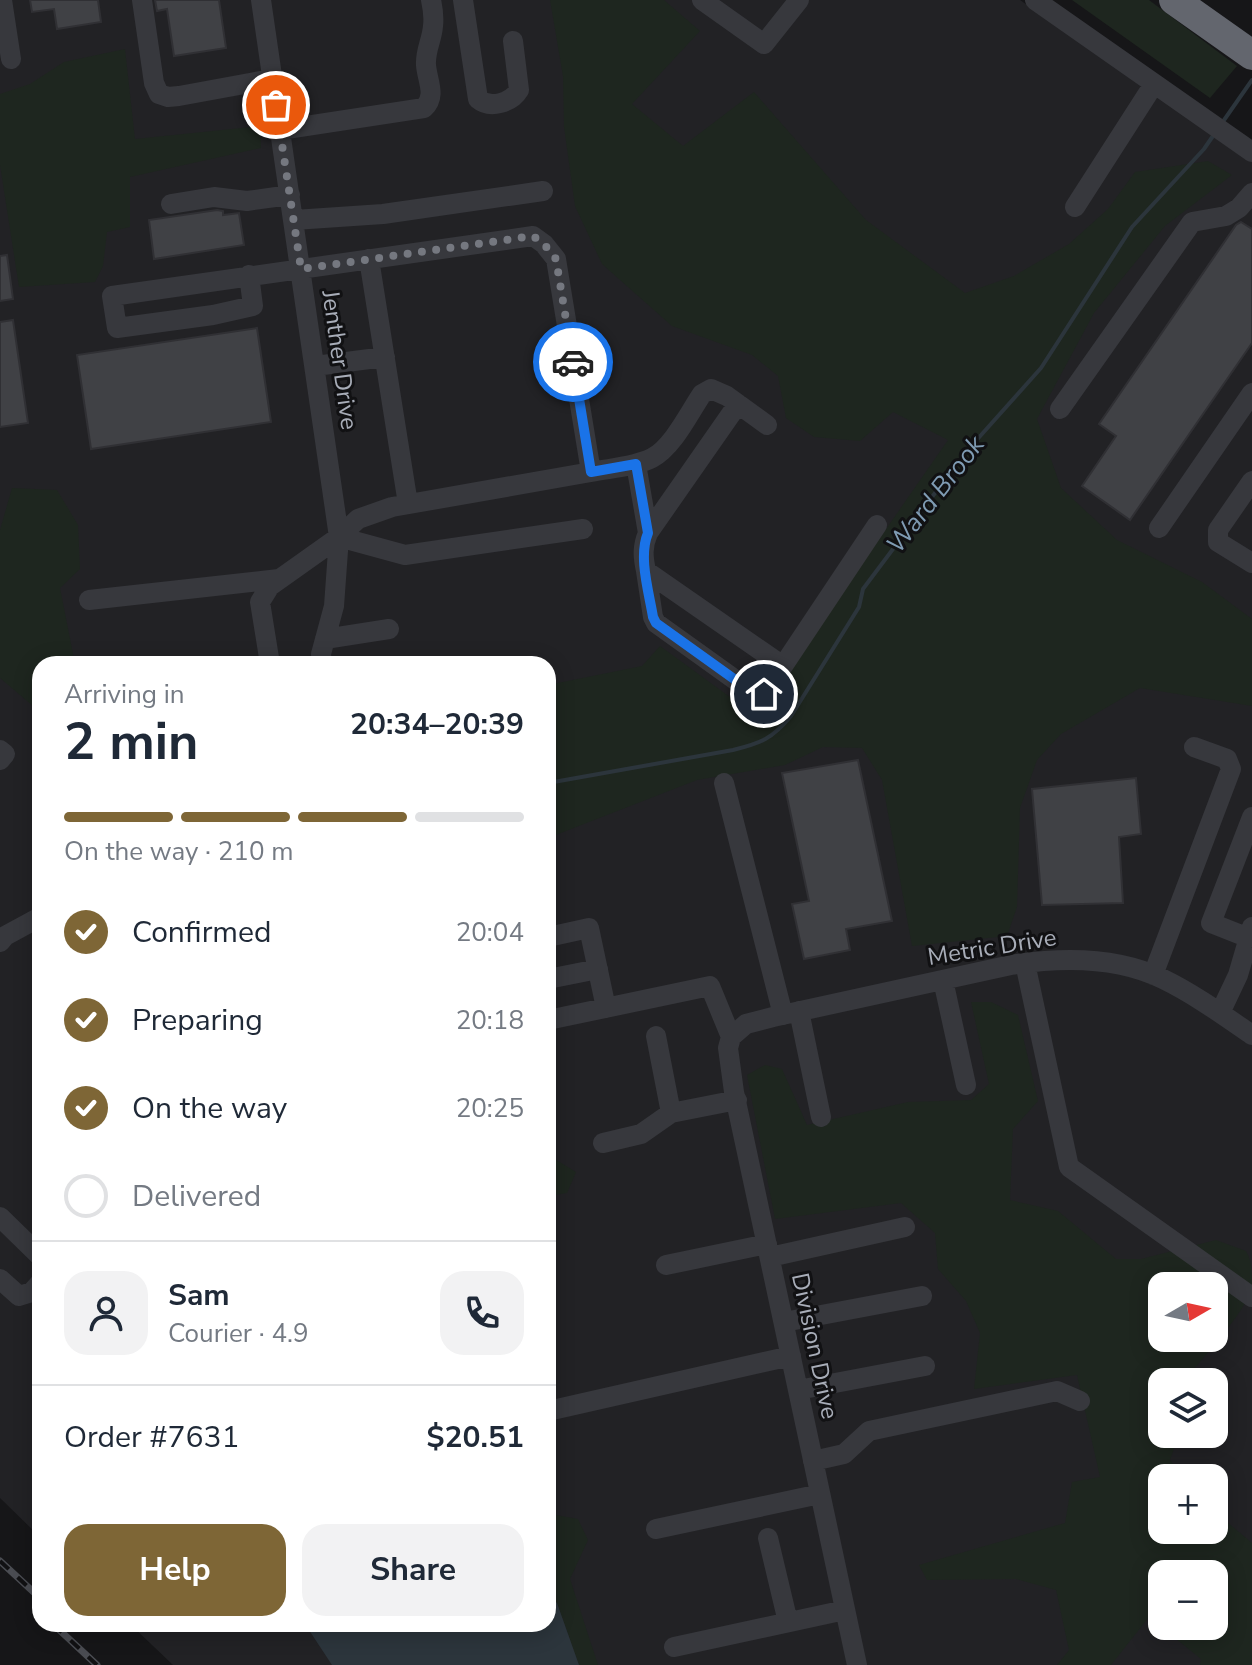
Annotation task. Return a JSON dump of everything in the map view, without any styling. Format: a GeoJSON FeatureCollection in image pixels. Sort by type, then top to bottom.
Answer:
{"type":"FeatureCollection","features":[{"type":"Feature","properties":{"kind":"highway"},"geometry":{"type":"LineString","coordinates":[[1174,0],[1246,50]]}},
{"type":"Feature","properties":{"kind":"street"},"geometry":{"type":"LineString","coordinates":[[2,0],[11,59]]}},
{"type":"Feature","properties":{"kind":"street"},"geometry":{"type":"LineString","coordinates":[[142,0],[154,83],[159,94],[179,96],[272,79]]}},
{"type":"Feature","properties":{"kind":"street","name":"Jenther Drive"},"geometry":{"type":"LineString","coordinates":[[261,0],[339,537],[334,606],[321,656]]}},
{"type":"Feature","properties":{"kind":"street"},"geometry":{"type":"LineString","coordinates":[[280,130],[424,108],[430,103],[426,64],[433,26],[431,0]]}},
{"type":"Feature","properties":{"kind":"street"},"geometry":{"type":"LineString","coordinates":[[463,0],[478,99],[486,105],[513,99],[519,90],[513,41]]}},
{"type":"Feature","properties":{"kind":"street"},"geometry":{"type":"LineString","coordinates":[[702,0],[764,44],[789,3]]}},
{"type":"Feature","properties":{"kind":"street"},"geometry":{"type":"LineString","coordinates":[[1035,0],[1244,146]]}},
{"type":"Feature","properties":{"kind":"street"},"geometry":{"type":"LineString","coordinates":[[1075,207],[1154,84]]}},
{"type":"Feature","properties":{"kind":"street"},"geometry":{"type":"LineString","coordinates":[[294,220],[383,214],[543,191]]}},
{"type":"Feature","properties":{"kind":"street"},"geometry":{"type":"LineString","coordinates":[[1060,409],[1192,222],[1226,216],[1239,208],[1252,193]]}},
{"type":"Feature","properties":{"kind":"street"},"geometry":{"type":"LineString","coordinates":[[171,204],[214,197],[247,201],[290,195]]}},
{"type":"Feature","properties":{"kind":"street"},"geometry":{"type":"LineString","coordinates":[[249,275],[253,306],[213,315],[117,328],[112,296],[249,275],[533,236],[556,259],[591,472]]}},
{"type":"Feature","properties":{"kind":"street"},"geometry":{"type":"LineString","coordinates":[[369,259],[408,504]]}},
{"type":"Feature","properties":{"kind":"street"},"geometry":{"type":"LineString","coordinates":[[315,366],[385,357]]}},
{"type":"Feature","properties":{"kind":"street"},"geometry":{"type":"LineString","coordinates":[[269,656],[260,602],[270,586],[339,537],[358,519],[392,507],[636,464],[666,448],[702,394],[711,389],[727,396],[767,425]]}},
{"type":"Feature","properties":{"kind":"street"},"geometry":{"type":"LineString","coordinates":[[1159,528],[1252,393]]}},
{"type":"Feature","properties":{"kind":"street"},"geometry":{"type":"LineString","coordinates":[[738,404],[644,543],[643,556],[656,623],[755,694],[764,694],[877,525]]}},
{"type":"Feature","properties":{"kind":"street"},"geometry":{"type":"LineString","coordinates":[[636,464],[648,533]]}},
{"type":"Feature","properties":{"kind":"street"},"geometry":{"type":"LineString","coordinates":[[1252,481],[1218,530],[1218,542],[1252,563]]}},
{"type":"Feature","properties":{"kind":"street"},"geometry":{"type":"LineString","coordinates":[[339,537],[405,555],[583,529]]}},
{"type":"Feature","properties":{"kind":"street"},"geometry":{"type":"LineString","coordinates":[[646,571],[783,666]]}},
{"type":"Feature","properties":{"kind":"street"},"geometry":{"type":"LineString","coordinates":[[89,600],[279,579]]}},
{"type":"Feature","properties":{"kind":"street"},"geometry":{"type":"LineString","coordinates":[[325,639],[389,629]]}},
{"type":"Feature","properties":{"kind":"street"},"geometry":{"type":"LineString","coordinates":[[1153,975],[1231,769],[1227,759],[1194,747]]}},
{"type":"Feature","properties":{"kind":"street"},"geometry":{"type":"LineString","coordinates":[[0,750],[5,754],[0,760]]}},
{"type":"Feature","properties":{"kind":"street"},"geometry":{"type":"LineString","coordinates":[[724,783],[821,1117]]}},
{"type":"Feature","properties":{"kind":"street"},"geometry":{"type":"LineString","coordinates":[[1220,1013],[1238,975],[1250,933],[1211,923],[1252,817]]}},
{"type":"Feature","properties":{"kind":"street"},"geometry":{"type":"LineString","coordinates":[[0,942],[32,921]]}},
{"type":"Feature","properties":{"kind":"street"},"geometry":{"type":"LineString","coordinates":[[556,935],[589,928],[606,1008],[556,1018]]}},
{"type":"Feature","properties":{"kind":"street","name":"Metric Drive"},"geometry":{"type":"LineString","coordinates":[[731,1037],[746,1024],[943,980],[1025,963],[1087,960],[1127,966],[1153,975],[1185,991],[1252,1035]]}},
{"type":"Feature","properties":{"kind":"street"},"geometry":{"type":"LineString","coordinates":[[1025,963],[1069,1167],[1252,1297]]}},
{"type":"Feature","properties":{"kind":"street"},"geometry":{"type":"LineString","coordinates":[[556,977],[598,969]]}},
{"type":"Feature","properties":{"kind":"street"},"geometry":{"type":"LineString","coordinates":[[943,980],[966,1085]]}},
{"type":"Feature","properties":{"kind":"street","name":"Division Drive"},"geometry":{"type":"LineString","coordinates":[[606,1008],[710,986],[731,1037],[728,1048],[737,1100],[857,1665]]}},
{"type":"Feature","properties":{"kind":"street"},"geometry":{"type":"LineString","coordinates":[[656,1036],[671,1113]]}},
{"type":"Feature","properties":{"kind":"street"},"geometry":{"type":"LineString","coordinates":[[603,1143],[641,1134],[671,1113],[737,1100]]}},
{"type":"Feature","properties":{"kind":"street"},"geometry":{"type":"LineString","coordinates":[[0,1217],[32,1248]]}},
{"type":"Feature","properties":{"kind":"street"},"geometry":{"type":"LineString","coordinates":[[666,1265],[905,1227]]}},
{"type":"Feature","properties":{"kind":"street"},"geometry":{"type":"LineString","coordinates":[[0,1279],[19,1296],[32,1292]]}},
{"type":"Feature","properties":{"kind":"street"},"geometry":{"type":"LineString","coordinates":[[784,1322],[922,1296]]}},
{"type":"Feature","properties":{"kind":"street"},"geometry":{"type":"LineString","coordinates":[[556,1409],[791,1356]]}},
{"type":"Feature","properties":{"kind":"street"},"geometry":{"type":"LineString","coordinates":[[798,1390],[925,1366]]}},
{"type":"Feature","properties":{"kind":"street"},"geometry":{"type":"LineString","coordinates":[[813,1461],[844,1454],[869,1431],[1057,1391],[1080,1401]]}},
{"type":"Feature","properties":{"kind":"street"},"geometry":{"type":"LineString","coordinates":[[656,1529],[820,1494]]}},
{"type":"Feature","properties":{"kind":"street"},"geometry":{"type":"LineString","coordinates":[[768,1538],[788,1622]]}},
{"type":"Feature","properties":{"kind":"street"},"geometry":{"type":"LineString","coordinates":[[674,1647],[845,1610]]}},
{"type":"Feature","properties":{"kind":"shaded area"},"geometry":{"type":"Polygon","coordinates":[[[0,0],[1020,0],[1252,162],[1252,1665],[173,1665],[138,1632],[556,1632],[556,656],[32,656],[32,1529],[0,1498],[0,0]]]}},
{"type":"Feature","properties":{"kind":"shaded area"},"geometry":{"type":"Polygon","coordinates":[[[550,0],[664,0],[700,31],[632,104],[683,146],[754,92],[866,220],[965,293],[1014,276],[1069,244],[1108,209],[1135,172],[1208,161],[1232,175],[1165,226],[1094,313],[1037,419],[1061,488],[1117,540],[1202,582],[1252,619],[1252,706],[1140,688],[1061,734],[1037,760],[1020,808],[1017,907],[1007,936],[912,946],[882,780],[862,748],[823,747],[785,765],[697,780],[556,835],[556,683],[642,666],[660,646],[756,716],[948,440],[893,412],[860,441],[814,437],[786,418],[778,376],[752,355],[672,326],[602,264],[575,206],[564,127],[563,76],[550,0]]]}},
{"type":"Feature","properties":{"kind":"shaded area"},"geometry":{"type":"Polygon","coordinates":[[[1072,0],[1149,0],[1237,66],[1210,98],[1072,0]]]}},
{"type":"Feature","properties":{"kind":"shaded area"},"geometry":{"type":"Polygon","coordinates":[[[125,49],[135,139],[260,126],[261,148],[130,177],[130,227],[107,232],[103,266],[95,282],[19,287],[0,165],[0,94],[30,84],[64,62],[125,49]]]}},
{"type":"Feature","properties":{"kind":"shaded area"},"geometry":{"type":"Polygon","coordinates":[[[12,488],[57,490],[78,525],[80,569],[60,588],[73,656],[32,656],[32,705],[0,678],[0,530],[12,488]]]}},
{"type":"Feature","properties":{"kind":"shaded area"},"geometry":{"type":"Polygon","coordinates":[[[971,1002],[991,1002],[1018,1015],[1038,1101],[1013,1129],[1010,1200],[1058,1211],[1116,1259],[1141,1259],[1216,1240],[1246,1251],[1248,1255],[1252,1287],[1242,1309],[1228,1328],[1228,1272],[1148,1272],[1148,1352],[1208,1352],[1195,1368],[1148,1368],[1148,1448],[1174,1448],[1170,1460],[1173,1464],[1148,1464],[1148,1544],[1228,1544],[1228,1523],[1252,1543],[1252,1665],[1200,1665],[1201,1659],[1177,1640],[1228,1640],[1228,1560],[1148,1560],[1148,1618],[1111,1665],[1057,1665],[1069,1650],[1056,1590],[1016,1579],[927,1580],[919,1565],[1065,1523],[1072,1482],[1100,1477],[1077,1375],[974,1389],[980,1333],[966,1301],[938,1269],[935,1233],[901,1203],[775,1219],[747,1075],[765,1065],[782,1069],[807,1125],[908,1102],[971,1100],[989,1084],[971,1002]]]}},
{"type":"Feature","properties":{"kind":"shaded area"},"geometry":{"type":"Polygon","coordinates":[[[556,1160],[576,1172],[567,1193],[556,1195],[556,1160]]]}},
{"type":"Feature","properties":{"kind":"shaded area"},"geometry":{"type":"Polygon","coordinates":[[[556,1515],[578,1519],[588,1540],[570,1579],[598,1665],[579,1665],[557,1603],[556,1515]]]}},
{"type":"Feature","properties":{"kind":"shaded area"},"geometry":{"type":"Polygon","coordinates":[[[556,1602],[579,1665],[332,1665],[310,1632],[556,1632],[556,1602]]]}},
{"type":"Feature","properties":{"kind":"building"},"geometry":{"type":"Polygon","coordinates":[[[30,0],[98,0],[101,22],[57,29],[54,9],[32,12],[30,0]]]}},
{"type":"Feature","properties":{"kind":"building"},"geometry":{"type":"Polygon","coordinates":[[[155,0],[219,0],[226,48],[174,56],[167,9],[157,11],[155,0]]]}},
{"type":"Feature","properties":{"kind":"building"},"geometry":{"type":"Polygon","coordinates":[[[223,211],[223,215],[239,213],[244,245],[154,259],[149,220],[223,211]]]}},
{"type":"Feature","properties":{"kind":"building"},"geometry":{"type":"Polygon","coordinates":[[[1241,222],[1252,229],[1252,343],[1130,520],[1082,486],[1116,436],[1099,424],[1241,222]]]}},
{"type":"Feature","properties":{"kind":"building"},"geometry":{"type":"Polygon","coordinates":[[[7,255],[13,299],[0,301],[0,256],[7,255]]]}},
{"type":"Feature","properties":{"kind":"building"},"geometry":{"type":"Polygon","coordinates":[[[13,320],[28,423],[0,427],[0,322],[13,320]]]}},
{"type":"Feature","properties":{"kind":"building"},"geometry":{"type":"Polygon","coordinates":[[[257,328],[271,422],[91,449],[77,355],[257,328]]]}},
{"type":"Feature","properties":{"kind":"building"},"geometry":{"type":"Polygon","coordinates":[[[858,760],[892,921],[846,929],[850,950],[804,959],[792,904],[809,901],[782,773],[858,760]]]}},
{"type":"Feature","properties":{"kind":"building"},"geometry":{"type":"Polygon","coordinates":[[[1136,778],[1141,834],[1119,837],[1123,903],[1042,905],[1032,789],[1136,778]]]}},
{"type":"Feature","properties":{"kind":"waterway","name":"Ward Brook"},"geometry":{"type":"LineString","coordinates":[[1222,123],[1252,80]]}},
{"type":"Feature","properties":{"kind":"waterway","name":"Ward Brook"},"geometry":{"type":"LineString","coordinates":[[556,782],[733,750],[759,742],[778,730],[791,716],[859,607],[863,589],[965,453],[1041,368],[1132,227],[1215,133]]}},
{"type":"Feature","properties":{"kind":"railway"},"geometry":{"type":"LineString","coordinates":[[0,1561],[32,1591]]}},
{"type":"Feature","properties":{"kind":"railway"},"geometry":{"type":"LineString","coordinates":[[62,1632],[97,1665]]}},
{"type":"Feature","properties":{"kind":"way so far"},"geometry":{"type":"LineString","coordinates":[[276,105],[301,269],[533,236],[556,259],[573,362]]}},
{"type":"Feature","properties":{"kind":"route"},"geometry":{"type":"LineString","coordinates":[[573,362],[591,472],[636,464],[648,533],[643,556],[656,623],[755,694],[764,694]]}}]}
